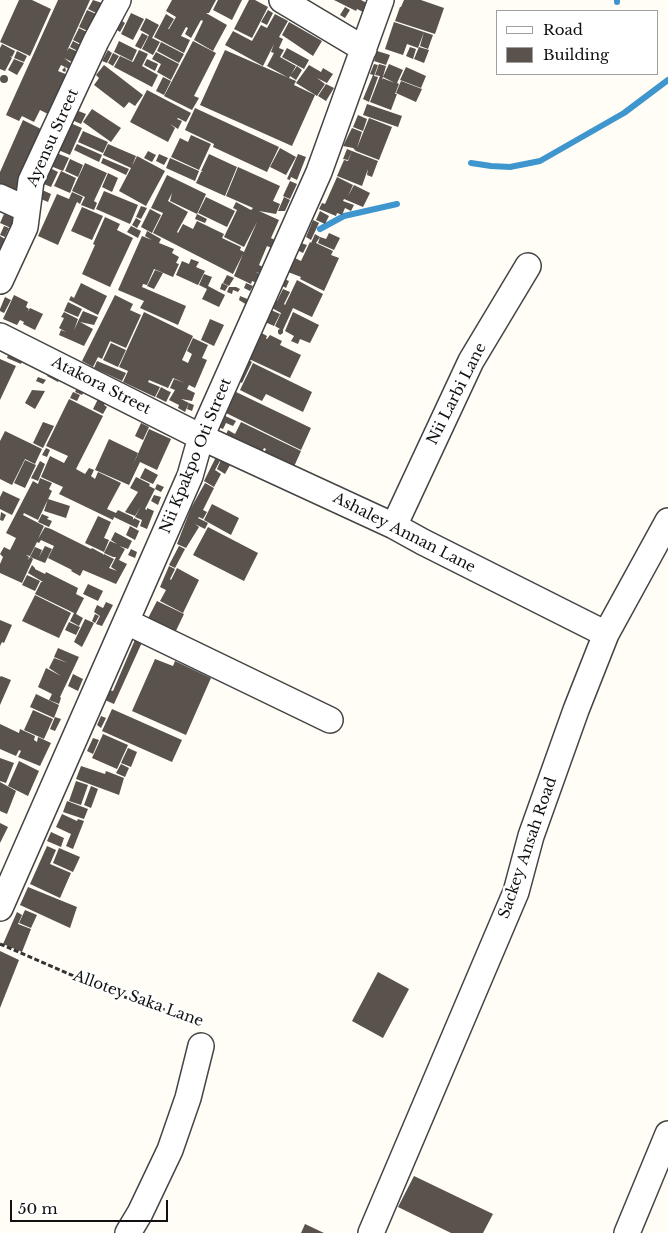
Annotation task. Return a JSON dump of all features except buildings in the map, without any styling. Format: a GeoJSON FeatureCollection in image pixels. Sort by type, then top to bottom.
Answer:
{"type":"FeatureCollection","features":[{"type":"Feature","properties":{"kind":"street","name":"Ayensu Street"},"geometry":{"type":"LineString","coordinates":[[0,280],[25,227],[31,181],[96,41],[118,0]]}},
{"type":"Feature","properties":{"kind":"street"},"geometry":{"type":"LineString","coordinates":[[282,0],[364,49]]}},
{"type":"Feature","properties":{"kind":"street","name":"Nii Kpakpo Oti Street"},"geometry":{"type":"LineString","coordinates":[[0,908],[127,622],[190,476],[201,437],[318,172],[381,0]]}},
{"type":"Feature","properties":{"kind":"street"},"geometry":{"type":"LineString","coordinates":[[0,197],[26,209]]}},
{"type":"Feature","properties":{"kind":"street","name":"Nii Larbi Lane"},"geometry":{"type":"LineString","coordinates":[[394,526],[470,361],[528,266]]}},
{"type":"Feature","properties":{"kind":"street","name":"Atakora Street"},"geometry":{"type":"LineString","coordinates":[[0,336],[201,437]]}},
{"type":"Feature","properties":{"kind":"street","name":"Ashaley Annan Lane"},"geometry":{"type":"LineString","coordinates":[[201,437],[394,526],[606,634]]}},
{"type":"Feature","properties":{"kind":"street","name":"Sackey Ansah Road"},"geometry":{"type":"LineString","coordinates":[[371,1233],[516,892],[535,827],[576,710],[606,634],[668,521]]}},
{"type":"Feature","properties":{"kind":"street"},"geometry":{"type":"LineString","coordinates":[[127,622],[330,720]]}},
{"type":"Feature","properties":{"kind":"street","name":"Allotey Saka Lane"},"geometry":{"type":"LineString","coordinates":[[128,1233],[140,1213],[170,1150],[188,1098],[202,1046]]}},
{"type":"Feature","properties":{"kind":"street"},"geometry":{"type":"LineString","coordinates":[[627,1233],[668,1134]]}},
{"type":"Feature","properties":{"kind":"path","name":"Allotey Saka Lane"},"geometry":{"type":"LineString","coordinates":[[0,944],[115,994],[209,1024],[202,1046]]}},
{"type":"Feature","properties":{"kind":"waterway"},"geometry":{"type":"LineString","coordinates":[[471,163],[510,167],[540,161],[624,113],[668,80]]}},
{"type":"Feature","properties":{"kind":"waterway"},"geometry":{"type":"LineString","coordinates":[[320,229],[344,216],[397,204]]}}]}
